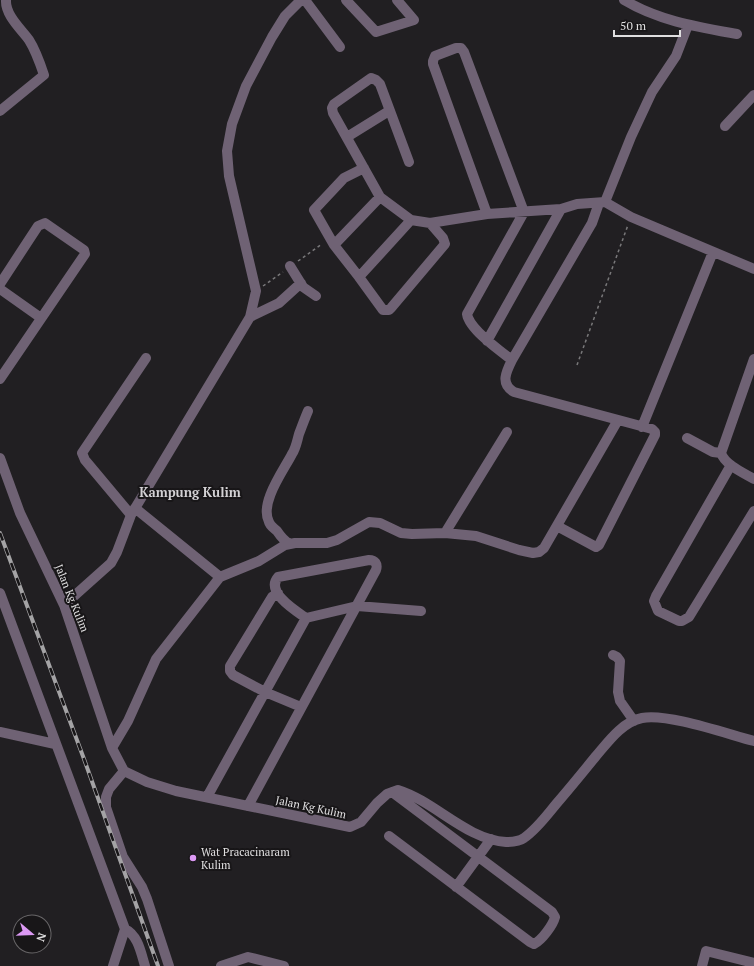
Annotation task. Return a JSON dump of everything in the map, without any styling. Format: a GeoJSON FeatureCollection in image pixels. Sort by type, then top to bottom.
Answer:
{"type":"FeatureCollection","features":[{"type":"Feature","properties":{"kind":"street"},"geometry":{"type":"LineString","coordinates":[[0,111],[44,75],[38,57],[29,40],[11,17],[6,6],[6,0]]}},
{"type":"Feature","properties":{"kind":"street"},"geometry":{"type":"LineString","coordinates":[[64,604],[111,563],[117,552],[133,511],[246,326],[250,317],[256,291],[229,176],[227,151],[232,124],[246,86],[285,16],[301,0]]}},
{"type":"Feature","properties":{"kind":"street"},"geometry":{"type":"LineString","coordinates":[[305,0],[340,47]]}},
{"type":"Feature","properties":{"kind":"street"},"geometry":{"type":"LineString","coordinates":[[346,0],[376,32],[414,20],[397,0]]}},
{"type":"Feature","properties":{"kind":"street"},"geometry":{"type":"LineString","coordinates":[[624,0],[638,8],[668,20],[737,34]]}},
{"type":"Feature","properties":{"kind":"street"},"geometry":{"type":"LineString","coordinates":[[557,526],[596,547],[599,544],[655,435],[655,432],[652,429],[514,392],[506,385],[505,379],[507,370],[602,203],[652,92],[676,56],[688,25]]}},
{"type":"Feature","properties":{"kind":"street"},"geometry":{"type":"LineString","coordinates":[[487,214],[432,61],[435,56],[458,48],[464,52],[524,212],[467,314],[470,322],[487,341],[512,360]]}},
{"type":"Feature","properties":{"kind":"street"},"geometry":{"type":"LineString","coordinates":[[409,162],[380,84],[376,80],[371,78],[334,104],[332,108],[333,113],[380,197],[411,220],[430,223],[487,214],[561,209],[577,204],[602,203],[631,217],[754,269]]}},
{"type":"Feature","properties":{"kind":"street"},"geometry":{"type":"LineString","coordinates":[[725,126],[754,95]]}},
{"type":"Feature","properties":{"kind":"street"},"geometry":{"type":"LineString","coordinates":[[347,137],[389,111]]}},
{"type":"Feature","properties":{"kind":"street"},"geometry":{"type":"LineString","coordinates":[[364,168],[344,178],[314,210],[334,245],[359,276],[381,308],[386,311],[391,308],[445,244],[444,238],[430,223]]}},
{"type":"Feature","properties":{"kind":"street"},"geometry":{"type":"LineString","coordinates":[[334,245],[380,197]]}},
{"type":"Feature","properties":{"kind":"street"},"geometry":{"type":"LineString","coordinates":[[487,341],[561,209]]}},
{"type":"Feature","properties":{"kind":"street"},"geometry":{"type":"LineString","coordinates":[[359,276],[411,220]]}},
{"type":"Feature","properties":{"kind":"street"},"geometry":{"type":"LineString","coordinates":[[0,284],[38,226],[42,223],[45,223],[84,250],[84,254],[0,379]]}},
{"type":"Feature","properties":{"kind":"street"},"geometry":{"type":"LineString","coordinates":[[642,427],[713,252]]}},
{"type":"Feature","properties":{"kind":"street"},"geometry":{"type":"LineString","coordinates":[[290,266],[303,287],[316,296]]}},
{"type":"Feature","properties":{"kind":"street"},"geometry":{"type":"LineString","coordinates":[[250,317],[279,303],[301,284]]}},
{"type":"Feature","properties":{"kind":"street"},"geometry":{"type":"LineString","coordinates":[[0,289],[41,318]]}},
{"type":"Feature","properties":{"kind":"street"},"geometry":{"type":"LineString","coordinates":[[146,358],[82,453],[85,460],[133,511],[220,577]]}},
{"type":"Feature","properties":{"kind":"street"},"geometry":{"type":"LineString","coordinates":[[754,359],[721,453],[722,457],[731,465],[754,479]]}},
{"type":"Feature","properties":{"kind":"street"},"geometry":{"type":"LineString","coordinates":[[290,544],[284,541],[276,530],[269,524],[267,518],[268,505],[281,472],[296,447],[299,432],[308,411]]}},
{"type":"Feature","properties":{"kind":"street"},"geometry":{"type":"LineString","coordinates":[[112,748],[128,721],[156,659],[220,577],[259,561],[290,544],[327,543],[337,540],[369,522],[380,523],[406,534],[445,533],[476,536],[519,550],[533,553],[539,552],[544,548],[618,420]]}},
{"type":"Feature","properties":{"kind":"street"},"geometry":{"type":"LineString","coordinates":[[445,533],[506,432]]}},
{"type":"Feature","properties":{"kind":"street"},"geometry":{"type":"LineString","coordinates":[[687,438],[713,452],[721,453]]}},
{"type":"Feature","properties":{"kind":"street","name":"Jalan Kg Kulim"},"geometry":{"type":"LineString","coordinates":[[0,458],[20,513],[64,604],[112,748],[124,771],[147,782],[176,791],[350,827],[361,822],[377,803],[387,794],[392,792]]}},
{"type":"Feature","properties":{"kind":"street"},"geometry":{"type":"LineString","coordinates":[[731,465],[656,596],[654,601],[656,608],[660,612],[682,621],[689,617],[754,511]]}},
{"type":"Feature","properties":{"kind":"street"},"geometry":{"type":"LineString","coordinates":[[248,806],[376,570],[377,566],[373,560],[281,576],[275,582],[281,599],[306,618]]}},
{"type":"Feature","properties":{"kind":"street"},"geometry":{"type":"LineString","coordinates":[[0,593],[125,929],[114,966]]}},
{"type":"Feature","properties":{"kind":"street"},"geometry":{"type":"LineString","coordinates":[[278,593],[272,597],[230,669],[233,675],[265,692],[301,707]]}},
{"type":"Feature","properties":{"kind":"street"},"geometry":{"type":"LineString","coordinates":[[206,797],[306,618],[357,606],[420,611]]}},
{"type":"Feature","properties":{"kind":"street"},"geometry":{"type":"LineString","coordinates":[[613,655],[620,661],[618,692],[620,701],[634,721]]}},
{"type":"Feature","properties":{"kind":"street"},"geometry":{"type":"LineString","coordinates":[[392,792],[398,790],[410,794],[469,830],[491,839],[508,842],[523,839],[541,823],[618,732],[634,721],[652,717],[675,720],[754,741]]}},
{"type":"Feature","properties":{"kind":"street"},"geometry":{"type":"LineString","coordinates":[[0,732],[55,744]]}},
{"type":"Feature","properties":{"kind":"street"},"geometry":{"type":"LineString","coordinates":[[124,771],[109,789],[106,797],[106,807],[123,857],[142,887],[147,899],[169,966]]}},
{"type":"Feature","properties":{"kind":"street"},"geometry":{"type":"LineString","coordinates":[[389,836],[532,943],[534,944],[539,941],[553,921],[555,916],[552,912],[392,792]]}},
{"type":"Feature","properties":{"kind":"street"},"geometry":{"type":"LineString","coordinates":[[456,887],[491,839]]}},
{"type":"Feature","properties":{"kind":"street"},"geometry":{"type":"LineString","coordinates":[[125,929],[131,931],[134,936],[145,966]]}},
{"type":"Feature","properties":{"kind":"street"},"geometry":{"type":"LineString","coordinates":[[702,966],[706,952],[754,963]]}},
{"type":"Feature","properties":{"kind":"street"},"geometry":{"type":"LineString","coordinates":[[220,966],[248,957],[284,966]]}},
{"type":"Feature","properties":{"kind":"path"},"geometry":{"type":"LineString","coordinates":[[577,365],[631,217]]}},
{"type":"Feature","properties":{"kind":"railway"},"geometry":{"type":"LineString","coordinates":[[0,533],[84,759],[158,966]]}},
{"type":"Feature","properties":{"kind":"place","name":"Wat Pracacinaram Kulim"},"geometry":{"type":"Point","coordinates":[193,858]}},
{"type":"Feature","properties":{"kind":"district","name":"Kampung Kulim"},"geometry":{"type":"Point","coordinates":[190,492]}}]}
